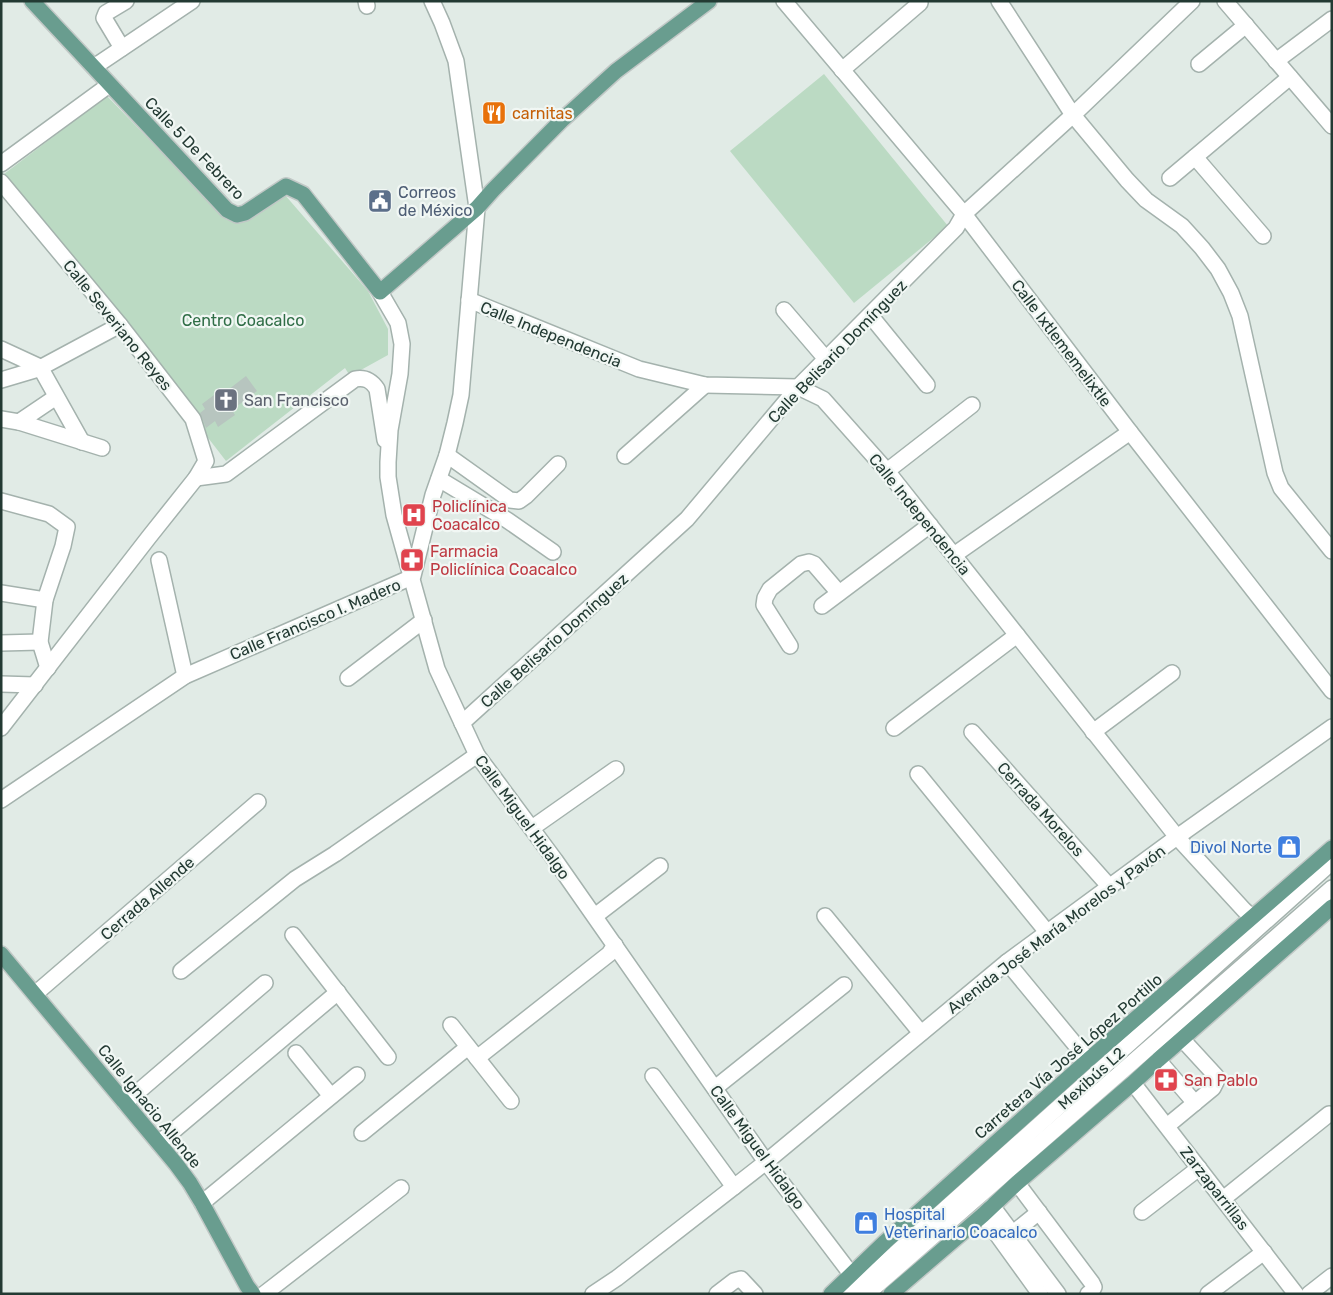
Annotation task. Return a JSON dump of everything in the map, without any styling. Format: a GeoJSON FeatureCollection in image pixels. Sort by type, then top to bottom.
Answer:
{"type":"FeatureCollection","features":[{"type":"Feature","properties":{"kind":"main road","name":"Calle 5 De Febrero"},"geometry":{"type":"LineString","coordinates":[[32,1],[227,210],[237,215],[245,213],[286,186],[303,194],[380,292]]}},
{"type":"Feature","properties":{"kind":"main road"},"geometry":{"type":"LineString","coordinates":[[380,292],[477,208],[492,190],[562,120],[616,71],[709,1]]}},
{"type":"Feature","properties":{"kind":"main road","name":"Carretera Vía José López Portillo"},"geometry":{"type":"LineString","coordinates":[[830,1294],[885,1242],[1088,1060],[1332,848]]}},
{"type":"Feature","properties":{"kind":"main road"},"geometry":{"type":"LineString","coordinates":[[891,1294],[1332,907]]}},
{"type":"Feature","properties":{"kind":"main road","name":"Calle Ignacio Allende"},"geometry":{"type":"LineString","coordinates":[[1,954],[159,1143],[190,1183],[253,1294]]}},
{"type":"Feature","properties":{"kind":"street"},"geometry":{"type":"LineString","coordinates":[[122,48],[104,18],[106,13],[126,1]]}},
{"type":"Feature","properties":{"kind":"street"},"geometry":{"type":"LineString","coordinates":[[94,66],[192,1]]}},
{"type":"Feature","properties":{"kind":"street","name":"Calle Francisco I. Madero"},"geometry":{"type":"LineString","coordinates":[[1,800],[185,676],[412,577],[433,495],[447,455],[461,395],[477,208],[456,61],[432,1]]}},
{"type":"Feature","properties":{"kind":"street","name":"Calle Ixtlememelixtle"},"geometry":{"type":"LineString","coordinates":[[784,1],[964,214],[1130,432],[1332,691]]}},
{"type":"Feature","properties":{"kind":"street"},"geometry":{"type":"LineString","coordinates":[[999,1],[1073,115],[1127,180],[1146,200],[1182,226],[1218,269],[1231,293],[1240,316],[1275,473],[1281,488],[1332,551]]}},
{"type":"Feature","properties":{"kind":"street","name":"Calle Belisario Domínguez"},"geometry":{"type":"LineString","coordinates":[[462,723],[687,519],[798,387],[956,228],[964,214],[1073,115],[1192,1]]}},
{"type":"Feature","properties":{"kind":"street"},"geometry":{"type":"LineString","coordinates":[[1225,1],[1332,126]]}},
{"type":"Feature","properties":{"kind":"street"},"geometry":{"type":"LineString","coordinates":[[842,70],[920,3]]}},
{"type":"Feature","properties":{"kind":"street"},"geometry":{"type":"LineString","coordinates":[[1276,61],[1332,19]]}},
{"type":"Feature","properties":{"kind":"street"},"geometry":{"type":"LineString","coordinates":[[1199,64],[1246,25]]}},
{"type":"Feature","properties":{"kind":"street"},"geometry":{"type":"LineString","coordinates":[[1170,178],[1290,77]]}},
{"type":"Feature","properties":{"kind":"street"},"geometry":{"type":"LineString","coordinates":[[1,164],[109,85]]}},
{"type":"Feature","properties":{"kind":"street"},"geometry":{"type":"LineString","coordinates":[[1195,157],[1263,236]]}},
{"type":"Feature","properties":{"kind":"street","name":"Calle Severiano Reyes"},"geometry":{"type":"LineString","coordinates":[[1,182],[120,325],[193,419],[206,461],[196,478],[1,728]]}},
{"type":"Feature","properties":{"kind":"street","name":"Calle Miguel Hidalgo"},"geometry":{"type":"LineString","coordinates":[[380,292],[398,323],[402,344],[400,374],[390,430],[388,461],[388,477],[394,515],[437,669],[477,756],[532,828],[595,916],[766,1162],[851,1274]]}},
{"type":"Feature","properties":{"kind":"street","name":"Calle Independencia"},"geometry":{"type":"LineString","coordinates":[[469,300],[638,369],[705,385],[798,387],[823,399],[887,471],[1177,837],[1253,918]]}},
{"type":"Feature","properties":{"kind":"street"},"geometry":{"type":"LineString","coordinates":[[784,310],[826,359]]}},
{"type":"Feature","properties":{"kind":"street"},"geometry":{"type":"LineString","coordinates":[[870,315],[927,385]]}},
{"type":"Feature","properties":{"kind":"street"},"geometry":{"type":"LineString","coordinates":[[1,380],[40,367],[120,325]]}},
{"type":"Feature","properties":{"kind":"street"},"geometry":{"type":"LineString","coordinates":[[1,349],[40,367],[82,442]]}},
{"type":"Feature","properties":{"kind":"street"},"geometry":{"type":"LineString","coordinates":[[196,478],[226,474],[355,379],[361,378],[368,379],[377,389],[388,461]]}},
{"type":"Feature","properties":{"kind":"street"},"geometry":{"type":"LineString","coordinates":[[625,456],[705,385]]}},
{"type":"Feature","properties":{"kind":"street"},"geometry":{"type":"LineString","coordinates":[[18,422],[56,397]]}},
{"type":"Feature","properties":{"kind":"street"},"geometry":{"type":"LineString","coordinates":[[887,471],[972,405]]}},
{"type":"Feature","properties":{"kind":"street"},"geometry":{"type":"LineString","coordinates":[[1,419],[18,422],[102,448]]}},
{"type":"Feature","properties":{"kind":"street"},"geometry":{"type":"LineString","coordinates":[[954,555],[1130,432]]}},
{"type":"Feature","properties":{"kind":"street"},"geometry":{"type":"LineString","coordinates":[[447,455],[510,500],[519,501],[558,464]]}},
{"type":"Feature","properties":{"kind":"street"},"geometry":{"type":"LineString","coordinates":[[438,479],[507,520],[553,552]]}},
{"type":"Feature","properties":{"kind":"street"},"geometry":{"type":"LineString","coordinates":[[1,501],[49,514],[67,527],[63,546],[45,600],[40,642],[48,668]]}},
{"type":"Feature","properties":{"kind":"street"},"geometry":{"type":"LineString","coordinates":[[822,606],[930,525]]}},
{"type":"Feature","properties":{"kind":"street"},"geometry":{"type":"LineString","coordinates":[[160,560],[185,676]]}},
{"type":"Feature","properties":{"kind":"street"},"geometry":{"type":"LineString","coordinates":[[790,646],[764,605],[765,598],[770,589],[801,564],[808,562],[814,564],[839,593]]}},
{"type":"Feature","properties":{"kind":"street"},"geometry":{"type":"LineString","coordinates":[[1,593],[45,600]]}},
{"type":"Feature","properties":{"kind":"street"},"geometry":{"type":"LineString","coordinates":[[348,678],[424,620]]}},
{"type":"Feature","properties":{"kind":"street"},"geometry":{"type":"LineString","coordinates":[[894,728],[1017,635]]}},
{"type":"Feature","properties":{"kind":"street"},"geometry":{"type":"LineString","coordinates":[[1,643],[40,642]]}},
{"type":"Feature","properties":{"kind":"street"},"geometry":{"type":"LineString","coordinates":[[1093,732],[1172,673]]}},
{"type":"Feature","properties":{"kind":"street"},"geometry":{"type":"LineString","coordinates":[[1,684],[35,684]]}},
{"type":"Feature","properties":{"kind":"street","name":"Avenida José María Morelos y Pavón"},"geometry":{"type":"LineString","coordinates":[[766,1162],[1007,962],[1109,886],[1332,727]]}},
{"type":"Feature","properties":{"kind":"street","name":"Cerrada Morelos"},"geometry":{"type":"LineString","coordinates":[[972,732],[1109,886]]}},
{"type":"Feature","properties":{"kind":"street"},"geometry":{"type":"LineString","coordinates":[[181,972],[295,879],[335,854],[477,756]]}},
{"type":"Feature","properties":{"kind":"street"},"geometry":{"type":"LineString","coordinates":[[532,828],[616,769]]}},
{"type":"Feature","properties":{"kind":"street"},"geometry":{"type":"LineString","coordinates":[[918,774],[1047,932]]}},
{"type":"Feature","properties":{"kind":"street","name":"Cerrada Allende"},"geometry":{"type":"LineString","coordinates":[[35,994],[258,802]]}},
{"type":"Feature","properties":{"kind":"street","name":"Mexibús L2"},"geometry":{"type":"LineString","coordinates":[[850,1294],[1332,862]]}},
{"type":"Feature","properties":{"kind":"street"},"geometry":{"type":"LineString","coordinates":[[595,916],[660,866]]}},
{"type":"Feature","properties":{"kind":"street","name":"Mexibús L2"},"geometry":{"type":"LineString","coordinates":[[867,1294],[1332,888]]}},
{"type":"Feature","properties":{"kind":"street"},"geometry":{"type":"LineString","coordinates":[[825,916],[921,1034]]}},
{"type":"Feature","properties":{"kind":"street"},"geometry":{"type":"LineString","coordinates":[[293,935],[388,1057]]}},
{"type":"Feature","properties":{"kind":"street"},"geometry":{"type":"LineString","coordinates":[[362,1133],[609,954],[615,945]]}},
{"type":"Feature","properties":{"kind":"street"},"geometry":{"type":"LineString","coordinates":[[1007,962],[1088,1060]]}},
{"type":"Feature","properties":{"kind":"street"},"geometry":{"type":"LineString","coordinates":[[125,1103],[265,983]]}},
{"type":"Feature","properties":{"kind":"street"},"geometry":{"type":"LineString","coordinates":[[715,1088],[844,985]]}},
{"type":"Feature","properties":{"kind":"street"},"geometry":{"type":"LineString","coordinates":[[159,1143],[338,992]]}},
{"type":"Feature","properties":{"kind":"street"},"geometry":{"type":"LineString","coordinates":[[451,1025],[511,1100]]}},
{"type":"Feature","properties":{"kind":"street"},"geometry":{"type":"LineString","coordinates":[[1167,1126],[1213,1088],[1216,1082],[1216,1076],[1182,1039]]}},
{"type":"Feature","properties":{"kind":"street"},"geometry":{"type":"LineString","coordinates":[[296,1053],[332,1096]]}},
{"type":"Feature","properties":{"kind":"street"},"geometry":{"type":"LineString","coordinates":[[1158,1060],[1195,1103]]}},
{"type":"Feature","properties":{"kind":"street"},"geometry":{"type":"LineString","coordinates":[[202,1203],[357,1075]]}},
{"type":"Feature","properties":{"kind":"street"},"geometry":{"type":"LineString","coordinates":[[653,1076],[734,1187]]}},
{"type":"Feature","properties":{"kind":"street","name":"Zarzaparrillas"},"geometry":{"type":"LineString","coordinates":[[1133,1083],[1296,1294]]}},
{"type":"Feature","properties":{"kind":"street"},"geometry":{"type":"LineString","coordinates":[[1223,1199],[1329,1114]]}},
{"type":"Feature","properties":{"kind":"street"},"geometry":{"type":"LineString","coordinates":[[593,1294],[617,1278],[766,1162]]}},
{"type":"Feature","properties":{"kind":"street"},"geometry":{"type":"LineString","coordinates":[[1142,1212],[1199,1168]]}},
{"type":"Feature","properties":{"kind":"street"},"geometry":{"type":"LineString","coordinates":[[1017,1183],[1092,1283],[1094,1287],[1088,1294]]}},
{"type":"Feature","properties":{"kind":"street"},"geometry":{"type":"LineString","coordinates":[[264,1294],[401,1188]]}},
{"type":"Feature","properties":{"kind":"street"},"geometry":{"type":"LineString","coordinates":[[987,1210],[1013,1233],[1058,1294]]}},
{"type":"Feature","properties":{"kind":"street"},"geometry":{"type":"LineString","coordinates":[[987,1210],[1040,1294]]}},
{"type":"Feature","properties":{"kind":"street"},"geometry":{"type":"LineString","coordinates":[[1013,1233],[1039,1212]]}},
{"type":"Feature","properties":{"kind":"street"},"geometry":{"type":"LineString","coordinates":[[1208,1294],[1264,1252]]}},
{"type":"Feature","properties":{"kind":"street"},"geometry":{"type":"LineString","coordinates":[[1309,1294],[1332,1276]]}},
{"type":"Feature","properties":{"kind":"street"},"geometry":{"type":"LineString","coordinates":[[717,1294],[734,1281],[742,1279],[755,1294]]}},
{"type":"Feature","properties":{"kind":"green space"},"geometry":{"type":"Polygon","coordinates":[[[824,74],[948,226],[854,303],[730,151],[824,74]]]}},
{"type":"Feature","properties":{"kind":"green space","name":"Centro Coacalco"},"geometry":{"type":"Polygon","coordinates":[[[107,96],[227,220],[252,215],[285,195],[368,291],[388,329],[388,355],[350,376],[345,368],[226,461],[4,174],[107,96]]]}},
{"type":"Feature","properties":{"kind":"building","name":"San Francisco"},"geometry":{"type":"Polygon","coordinates":[[[246,376],[257,391],[232,410],[235,415],[218,427],[215,421],[206,428],[200,413],[205,409],[202,404],[218,392],[220,396],[246,376]]]}},
{"type":"Feature","properties":{"kind":"place","name":"carnitas"},"geometry":{"type":"Point","coordinates":[494,113]}},
{"type":"Feature","properties":{"kind":"place","name":"Correos de México"},"geometry":{"type":"Point","coordinates":[380,201]}},
{"type":"Feature","properties":{"kind":"place","name":"San Francisco"},"geometry":{"type":"Point","coordinates":[226,400]}},
{"type":"Feature","properties":{"kind":"place","name":"Policlínica Coacalco"},"geometry":{"type":"Point","coordinates":[414,515]}},
{"type":"Feature","properties":{"kind":"place","name":"Farmacia Policlínica Coacalco"},"geometry":{"type":"Point","coordinates":[412,560]}},
{"type":"Feature","properties":{"kind":"place","name":"Divol Norte"},"geometry":{"type":"Point","coordinates":[1289,847]}},
{"type":"Feature","properties":{"kind":"place","name":"San Pablo"},"geometry":{"type":"Point","coordinates":[1166,1080]}},
{"type":"Feature","properties":{"kind":"place","name":"Hospital Veterinario Coacalco"},"geometry":{"type":"Point","coordinates":[866,1223]}}]}
